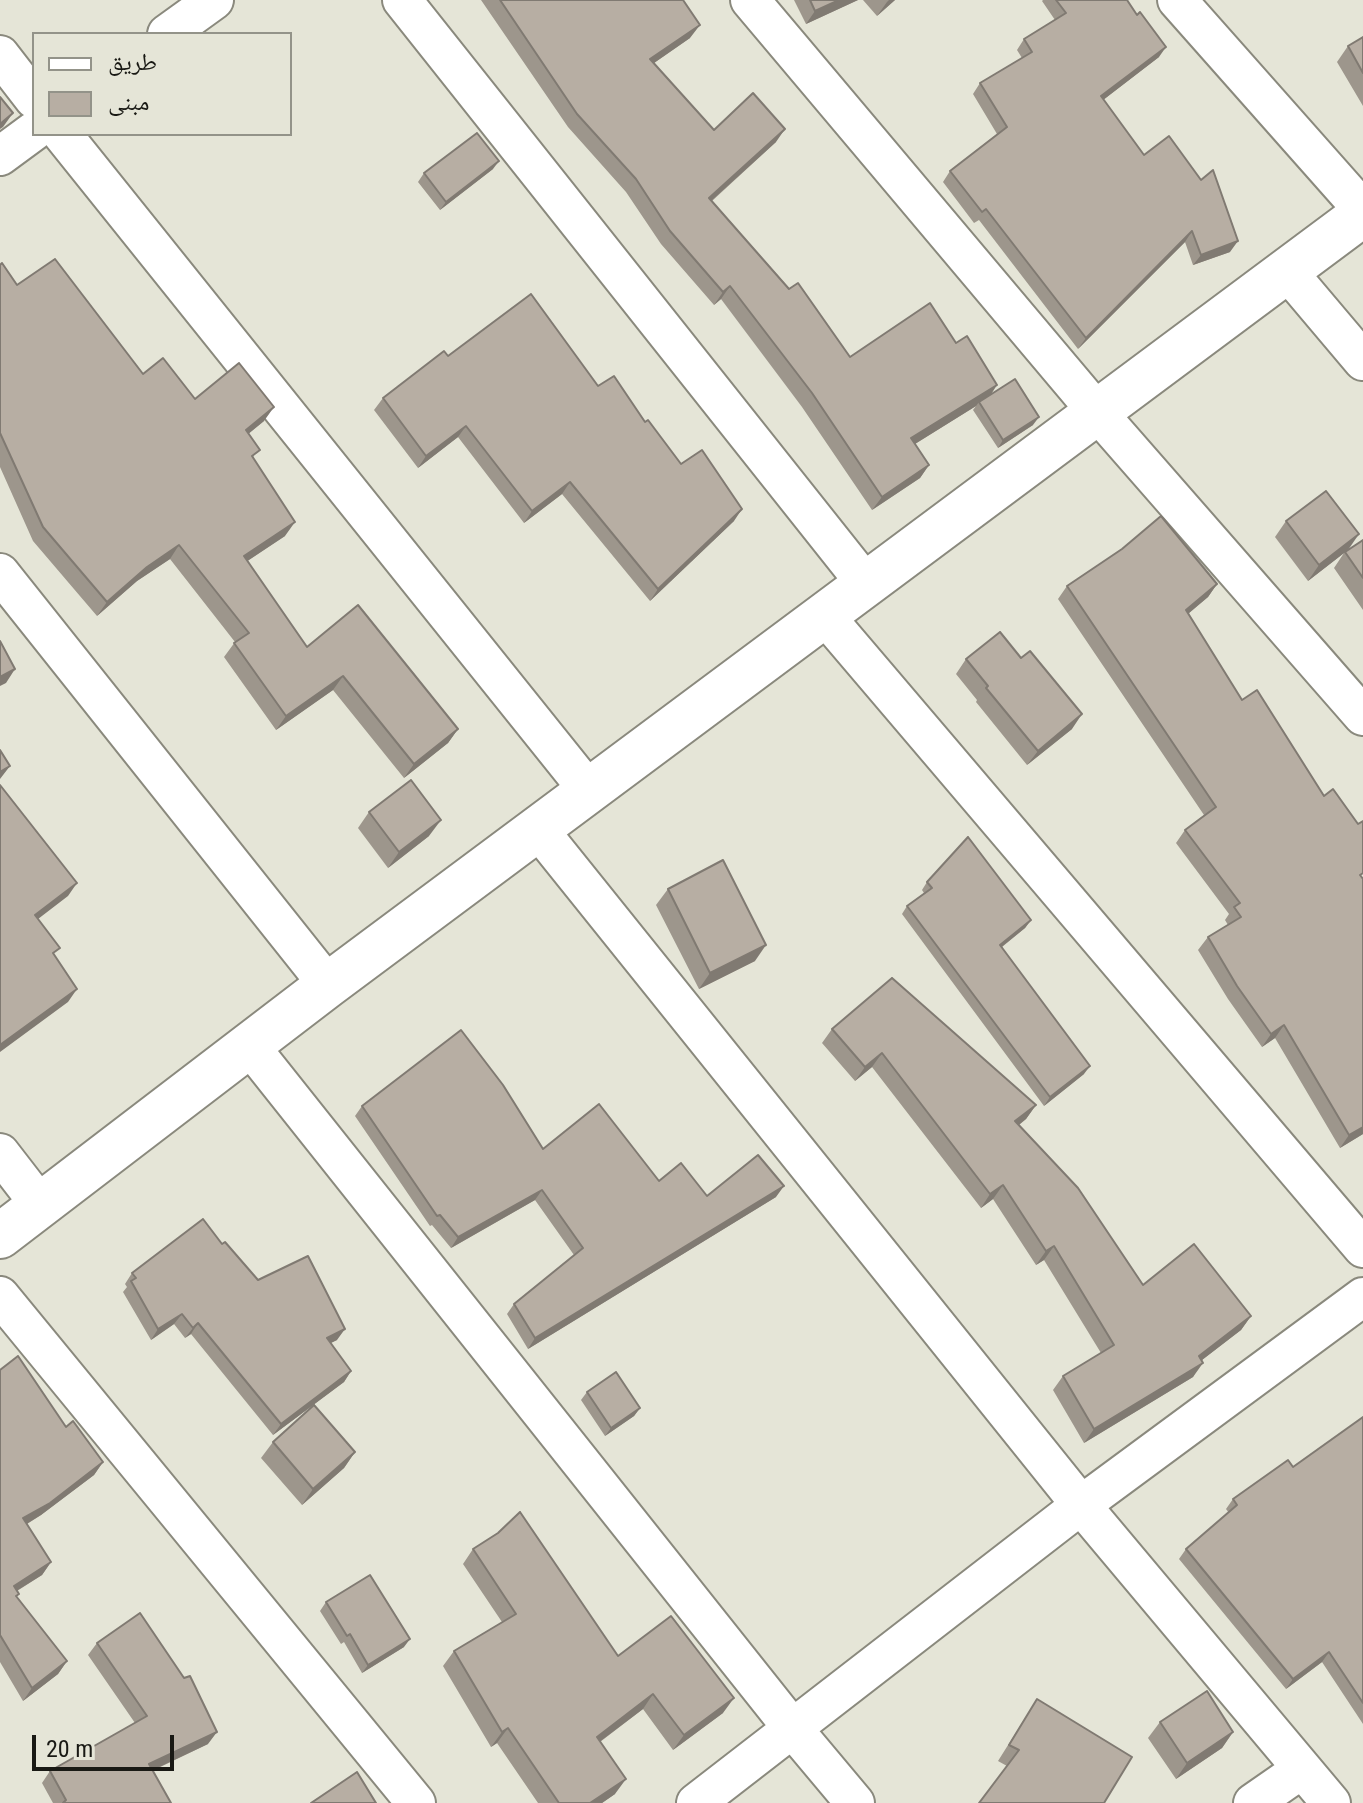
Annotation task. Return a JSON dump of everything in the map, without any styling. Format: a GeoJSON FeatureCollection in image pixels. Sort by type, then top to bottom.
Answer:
{"type":"FeatureCollection","features":[{"type":"Feature","properties":{"kind":"street"},"geometry":{"type":"LineString","coordinates":[[170,32],[214,0]]}},
{"type":"Feature","properties":{"kind":"street"},"geometry":{"type":"LineString","coordinates":[[402,0],[866,584]]}},
{"type":"Feature","properties":{"kind":"street"},"geometry":{"type":"LineString","coordinates":[[750,0],[1098,413],[1363,716]]}},
{"type":"Feature","properties":{"kind":"street"},"geometry":{"type":"LineString","coordinates":[[0,1236],[328,985],[1098,413],[1363,212],[1177,0]]}},
{"type":"Feature","properties":{"kind":"street"},"geometry":{"type":"LineString","coordinates":[[0,55],[32,96]]}},
{"type":"Feature","properties":{"kind":"street"},"geometry":{"type":"LineString","coordinates":[[0,156],[32,132]]}},
{"type":"Feature","properties":{"kind":"street"},"geometry":{"type":"LineString","coordinates":[[64,136],[589,791]]}},
{"type":"Feature","properties":{"kind":"street"},"geometry":{"type":"LineString","coordinates":[[1287,271],[1363,361]]}},
{"type":"Feature","properties":{"kind":"street"},"geometry":{"type":"LineString","coordinates":[[0,573],[328,985]]}},
{"type":"Feature","properties":{"kind":"street"},"geometry":{"type":"LineString","coordinates":[[825,616],[1363,1248]]}},
{"type":"Feature","properties":{"kind":"street"},"geometry":{"type":"LineString","coordinates":[[538,829],[1081,1505],[1331,1803]]}},
{"type":"Feature","properties":{"kind":"street"},"geometry":{"type":"LineString","coordinates":[[249,1045],[855,1803]]}},
{"type":"Feature","properties":{"kind":"street"},"geometry":{"type":"LineString","coordinates":[[0,1153],[41,1206]]}},
{"type":"Feature","properties":{"kind":"street"},"geometry":{"type":"LineString","coordinates":[[0,1296],[416,1803]]}},
{"type":"Feature","properties":{"kind":"street"},"geometry":{"type":"LineString","coordinates":[[696,1803],[1081,1505],[1363,1297]]}},
{"type":"Feature","properties":{"kind":"street"},"geometry":{"type":"LineString","coordinates":[[1253,1803],[1302,1769]]}},
{"type":"Feature","properties":{"kind":"building"},"geometry":{"type":"Polygon","coordinates":[[[500,0],[683,0],[700,25],[650,59],[714,130],[753,93],[785,129],[709,198],[789,289],[798,283],[850,357],[930,303],[956,343],[967,336],[997,385],[911,438],[929,465],[882,497],[812,393],[730,286],[723,292],[670,231],[636,179],[577,114],[500,0]]]}},
{"type":"Feature","properties":{"kind":"building"},"geometry":{"type":"Polygon","coordinates":[[[810,0],[839,0],[815,11],[810,0]]]}},
{"type":"Feature","properties":{"kind":"building"},"geometry":{"type":"Polygon","coordinates":[[[1056,0],[1127,0],[1137,15],[1140,12],[1166,47],[1101,96],[1144,155],[1169,136],[1201,180],[1213,170],[1238,241],[1201,255],[1192,231],[1086,338],[986,209],[982,212],[950,171],[1007,127],[980,83],[1032,52],[1024,39],[1066,13],[1056,0]]]}},
{"type":"Feature","properties":{"kind":"building"},"geometry":{"type":"Polygon","coordinates":[[[1363,37],[1363,73],[1348,46],[1363,37]]]}},
{"type":"Feature","properties":{"kind":"building"},"geometry":{"type":"Polygon","coordinates":[[[0,97],[13,113],[0,124],[0,97]]]}},
{"type":"Feature","properties":{"kind":"building"},"geometry":{"type":"Polygon","coordinates":[[[477,133],[499,161],[446,202],[424,173],[477,133]]]}},
{"type":"Feature","properties":{"kind":"building"},"geometry":{"type":"Polygon","coordinates":[[[55,259],[143,374],[163,358],[195,399],[239,363],[274,407],[246,430],[260,450],[252,456],[295,522],[244,556],[307,647],[358,605],[458,729],[414,764],[343,676],[286,716],[234,643],[249,633],[179,545],[147,567],[107,602],[43,527],[0,433],[0,265],[2,263],[17,285],[55,259]]]}},
{"type":"Feature","properties":{"kind":"building"},"geometry":{"type":"Polygon","coordinates":[[[531,294],[598,386],[614,376],[645,422],[648,420],[681,464],[702,450],[742,509],[658,589],[570,482],[532,511],[466,426],[426,456],[383,398],[444,351],[448,356],[531,294]]]}},
{"type":"Feature","properties":{"kind":"building"},"geometry":{"type":"Polygon","coordinates":[[[1015,379],[1039,417],[1003,440],[979,402],[1015,379]]]}},
{"type":"Feature","properties":{"kind":"building"},"geometry":{"type":"Polygon","coordinates":[[[1326,491],[1359,534],[1319,565],[1286,521],[1326,491]]]}},
{"type":"Feature","properties":{"kind":"building"},"geometry":{"type":"Polygon","coordinates":[[[1161,516],[1217,584],[1186,610],[1242,700],[1257,690],[1324,796],[1333,789],[1358,824],[1363,821],[1363,873],[1360,875],[1363,879],[1363,1127],[1349,1135],[1284,1025],[1271,1034],[1208,937],[1241,917],[1234,907],[1240,903],[1185,830],[1216,807],[1067,586],[1122,549],[1161,516]]]}},
{"type":"Feature","properties":{"kind":"building"},"geometry":{"type":"Polygon","coordinates":[[[1363,540],[1363,578],[1345,552],[1363,540]]]}},
{"type":"Feature","properties":{"kind":"building"},"geometry":{"type":"Polygon","coordinates":[[[1000,632],[1021,658],[1030,651],[1082,714],[1038,751],[966,659],[1000,632]]]}},
{"type":"Feature","properties":{"kind":"building"},"geometry":{"type":"Polygon","coordinates":[[[0,641],[15,669],[0,677],[0,641]]]}},
{"type":"Feature","properties":{"kind":"building"},"geometry":{"type":"Polygon","coordinates":[[[0,750],[10,766],[0,772],[0,750]]]}},
{"type":"Feature","properties":{"kind":"building"},"geometry":{"type":"Polygon","coordinates":[[[411,780],[441,820],[399,852],[369,812],[411,780]]]}},
{"type":"Feature","properties":{"kind":"building"},"geometry":{"type":"Polygon","coordinates":[[[0,785],[77,883],[35,915],[60,948],[53,953],[77,989],[0,1045],[0,785]]]}},
{"type":"Feature","properties":{"kind":"building"},"geometry":{"type":"Polygon","coordinates":[[[968,837],[1031,920],[1000,945],[1090,1066],[1050,1097],[907,906],[932,888],[927,882],[968,837]]]}},
{"type":"Feature","properties":{"kind":"building"},"geometry":{"type":"Polygon","coordinates":[[[723,860],[766,945],[710,973],[668,889],[723,860]]]}},
{"type":"Feature","properties":{"kind":"building"},"geometry":{"type":"Polygon","coordinates":[[[892,978],[1036,1105],[1015,1121],[1078,1188],[1143,1285],[1194,1244],[1251,1316],[1199,1356],[1203,1363],[1094,1429],[1063,1376],[1114,1345],[1054,1246],[1046,1251],[1003,1185],[990,1194],[882,1053],[865,1067],[832,1029],[892,978]]]}},
{"type":"Feature","properties":{"kind":"building"},"geometry":{"type":"Polygon","coordinates":[[[461,1030],[503,1085],[543,1149],[599,1104],[659,1181],[681,1163],[707,1196],[758,1155],[784,1186],[535,1338],[514,1304],[583,1248],[542,1190],[458,1237],[440,1215],[437,1216],[362,1106],[461,1030]]]}},
{"type":"Feature","properties":{"kind":"building"},"geometry":{"type":"Polygon","coordinates":[[[203,1219],[222,1244],[225,1242],[258,1280],[308,1256],[345,1329],[327,1338],[351,1371],[281,1424],[198,1323],[193,1328],[182,1314],[158,1329],[131,1281],[136,1278],[132,1273],[203,1219]]]}},
{"type":"Feature","properties":{"kind":"building"},"geometry":{"type":"Polygon","coordinates":[[[18,1356],[66,1427],[73,1421],[103,1462],[50,1503],[23,1518],[51,1562],[14,1586],[19,1594],[16,1596],[67,1661],[32,1688],[0,1635],[0,1370],[18,1356]]]}},
{"type":"Feature","properties":{"kind":"building"},"geometry":{"type":"Polygon","coordinates":[[[616,1372],[640,1408],[611,1428],[587,1392],[616,1372]]]}},
{"type":"Feature","properties":{"kind":"building"},"geometry":{"type":"Polygon","coordinates":[[[314,1405],[355,1452],[313,1489],[273,1442],[314,1405]]]}},
{"type":"Feature","properties":{"kind":"building"},"geometry":{"type":"Polygon","coordinates":[[[1363,1417],[1363,1703],[1329,1652],[1293,1679],[1186,1549],[1237,1505],[1233,1499],[1288,1460],[1293,1467],[1363,1417]]]}},
{"type":"Feature","properties":{"kind":"building"},"geometry":{"type":"Polygon","coordinates":[[[520,1512],[618,1656],[671,1616],[734,1698],[684,1735],[653,1694],[597,1737],[626,1779],[590,1803],[559,1803],[508,1728],[502,1732],[454,1651],[516,1614],[473,1549],[498,1533],[520,1512]]]}},
{"type":"Feature","properties":{"kind":"building"},"geometry":{"type":"Polygon","coordinates":[[[370,1575],[410,1639],[368,1665],[326,1602],[370,1575]]]}},
{"type":"Feature","properties":{"kind":"building"},"geometry":{"type":"Polygon","coordinates":[[[140,1613],[184,1678],[190,1676],[217,1732],[149,1764],[171,1803],[63,1803],[66,1800],[50,1771],[147,1716],[97,1643],[140,1613]]]}},
{"type":"Feature","properties":{"kind":"building"},"geometry":{"type":"Polygon","coordinates":[[[1207,1691],[1233,1732],[1187,1763],[1160,1722],[1207,1691]]]}},
{"type":"Feature","properties":{"kind":"building"},"geometry":{"type":"Polygon","coordinates":[[[1037,1699],[1132,1757],[1104,1803],[979,1803],[1019,1750],[1009,1745],[1037,1699]]]}},
{"type":"Feature","properties":{"kind":"building"},"geometry":{"type":"Polygon","coordinates":[[[357,1772],[376,1803],[311,1803],[357,1772]]]}}]}
